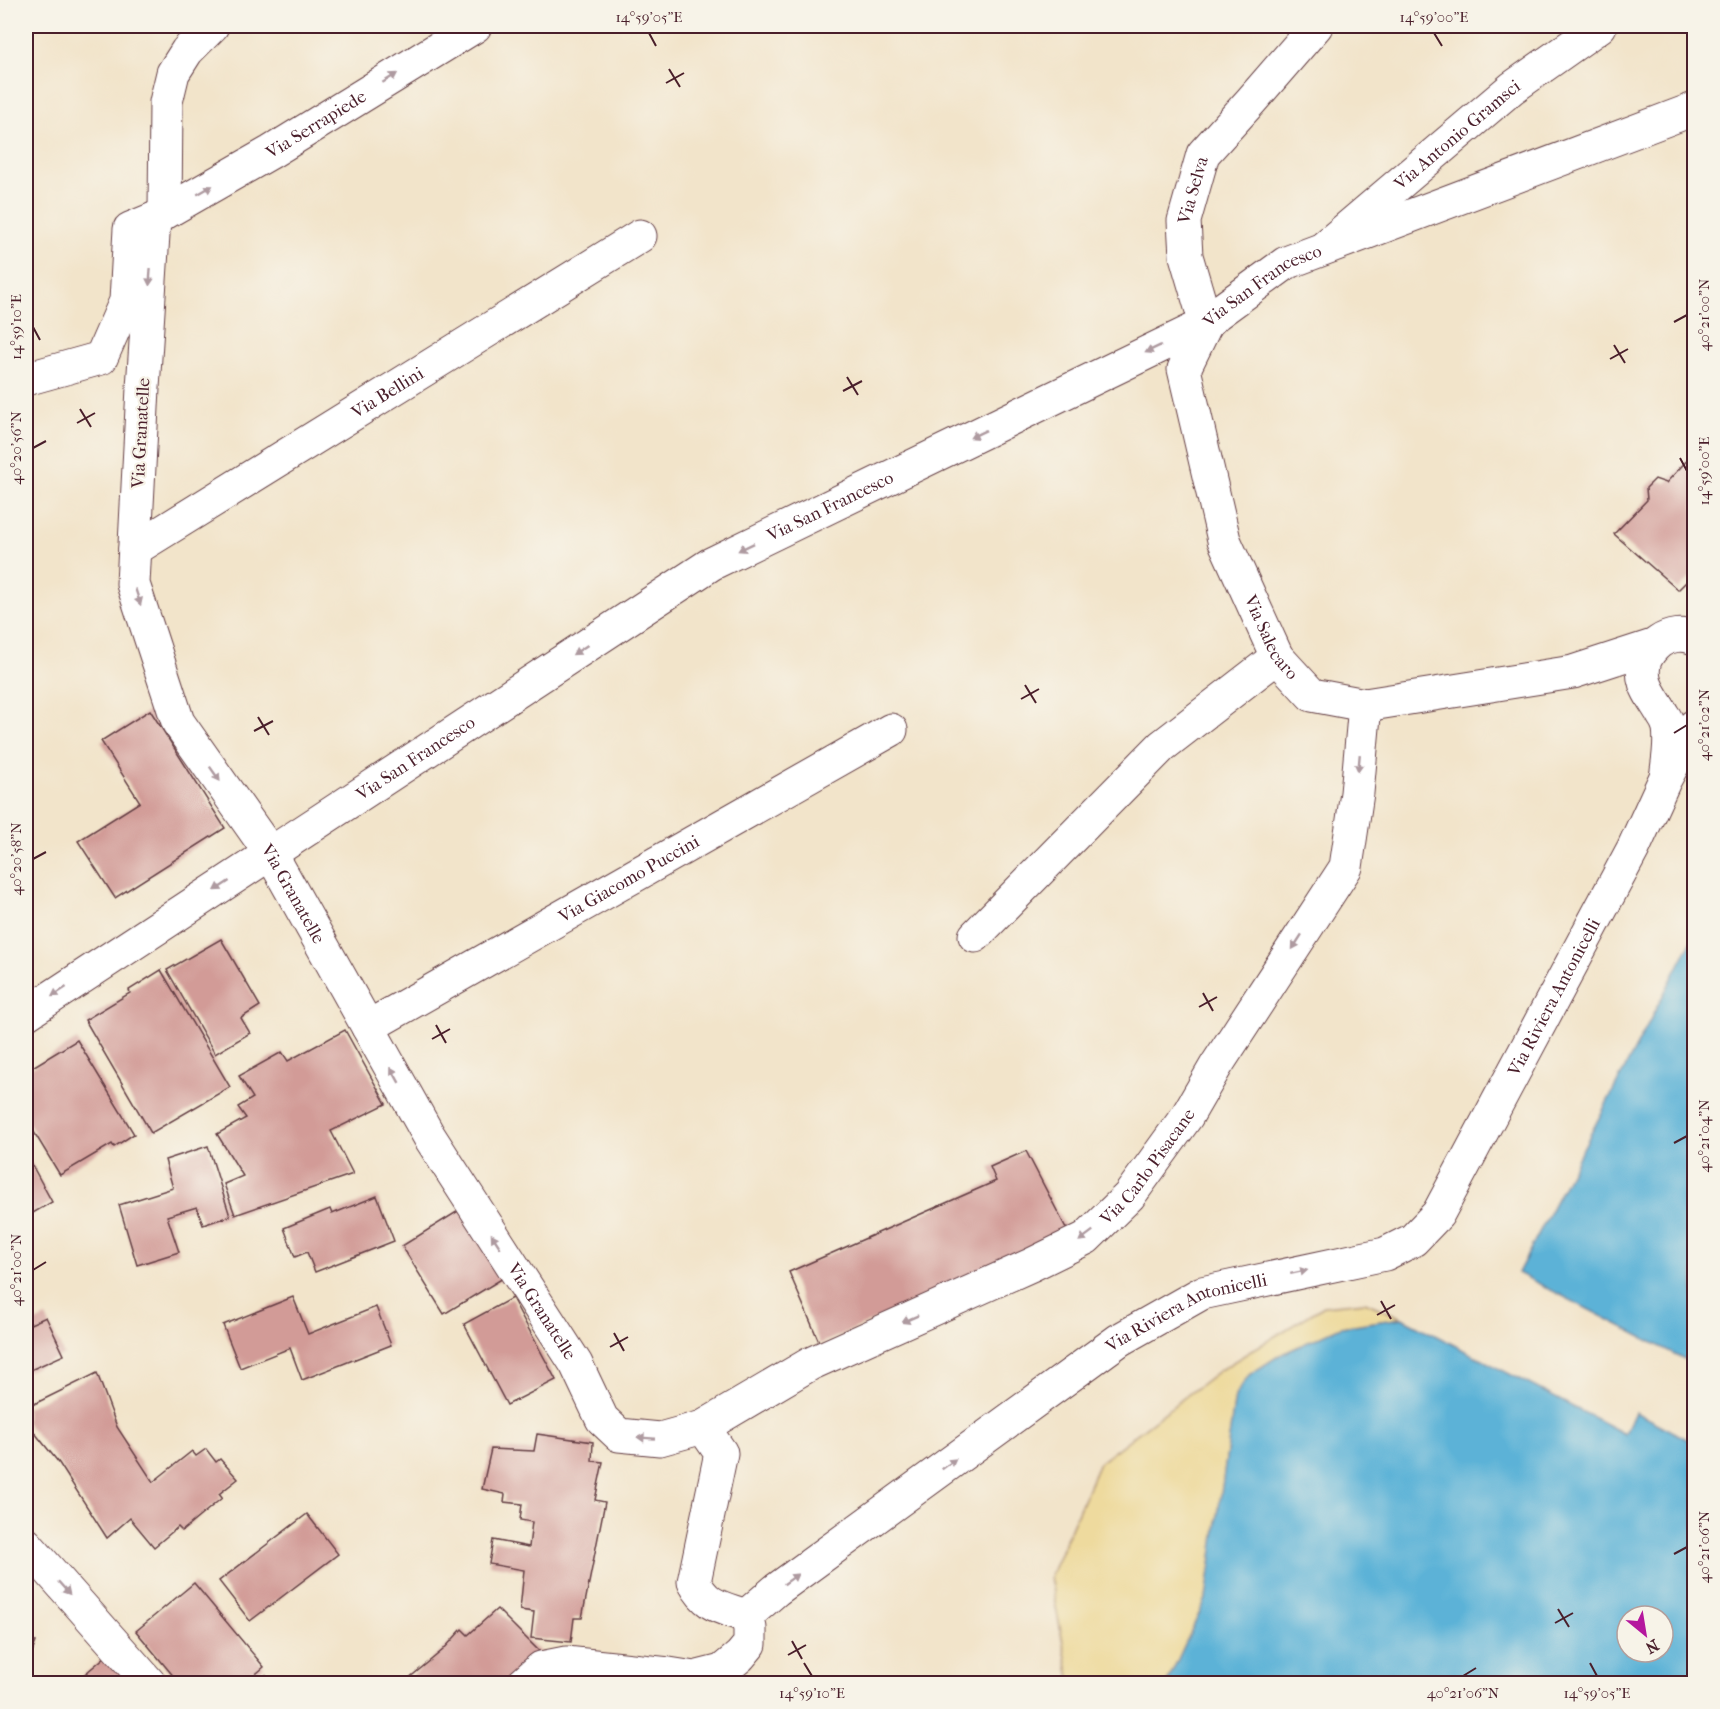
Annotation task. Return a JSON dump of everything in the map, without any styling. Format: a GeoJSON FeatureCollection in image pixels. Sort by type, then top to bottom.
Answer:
{"type":"FeatureCollection","features":[{"type":"Feature","properties":{"kind":"street","name":"Via Granatelle"},"geometry":{"type":"LineString","coordinates":[[212,26],[187,51],[173,73],[166,102],[160,216],[142,388],[134,584],[178,722],[271,854],[429,1136],[576,1364],[602,1419],[619,1436],[660,1438],[703,1427]]}},
{"type":"Feature","properties":{"kind":"street","name":"Via Serrapiede"},"geometry":{"type":"LineString","coordinates":[[26,379],[101,358],[126,301],[130,229],[160,216],[270,152],[475,26]]}},
{"type":"Feature","properties":{"kind":"street","name":"Via Selva"},"geometry":{"type":"LineString","coordinates":[[1206,324],[1186,256],[1184,222],[1203,154],[1316,26]]}},
{"type":"Feature","properties":{"kind":"street","name":"Via Antonio Gramsci"},"geometry":{"type":"LineString","coordinates":[[1321,250],[1512,88],[1600,26]]}},
{"type":"Feature","properties":{"kind":"street","name":"Via San Francesco"},"geometry":{"type":"LineString","coordinates":[[26,1014],[711,564],[1206,324],[1216,314],[1286,263],[1695,109]]}},
{"type":"Feature","properties":{"kind":"street","name":"Via Bellini"},"geometry":{"type":"LineString","coordinates":[[135,549],[640,236]]}},
{"type":"Feature","properties":{"kind":"street","name":"Via Salecaro"},"geometry":{"type":"LineString","coordinates":[[1206,324],[1184,369],[1224,540],[1277,657],[1312,695],[1365,705],[1572,672],[1653,646]]}},
{"type":"Feature","properties":{"kind":"street"},"geometry":{"type":"LineString","coordinates":[[1653,646],[1676,635],[1693,636]]}},
{"type":"Feature","properties":{"kind":"street","name":"Via Riviera Antonicelli"},"geometry":{"type":"LineString","coordinates":[[1653,646],[1646,657],[1643,681],[1669,725],[1670,743],[1665,779]]}},
{"type":"Feature","properties":{"kind":"street"},"geometry":{"type":"LineString","coordinates":[[975,936],[1162,746],[1277,657]]}},
{"type":"Feature","properties":{"kind":"street","name":"Via Salecaro"},"geometry":{"type":"LineString","coordinates":[[1572,672],[1602,678],[1652,697]]}},
{"type":"Feature","properties":{"kind":"street"},"geometry":{"type":"LineString","coordinates":[[1652,697],[1666,708],[1678,711],[1695,708]]}},
{"type":"Feature","properties":{"kind":"street","name":"Via Carlo Pisacane"},"geometry":{"type":"LineString","coordinates":[[703,1427],[810,1364],[1086,1238],[1129,1196],[1187,1116],[1216,1066],[1346,867],[1357,793],[1365,705]]}},
{"type":"Feature","properties":{"kind":"street","name":"Via Riviera Antonicelli"},"geometry":{"type":"LineString","coordinates":[[746,1616],[776,1590],[1119,1340],[1202,1293],[1385,1254],[1413,1240],[1438,1214],[1633,849],[1665,779],[1695,726]]}},
{"type":"Feature","properties":{"kind":"street","name":"Via Giacomo Puccini"},"geometry":{"type":"LineString","coordinates":[[368,1027],[891,730]]}},
{"type":"Feature","properties":{"kind":"street"},"geometry":{"type":"LineString","coordinates":[[523,1683],[541,1668],[566,1663],[694,1678],[722,1671],[750,1644],[750,1628],[746,1616],[713,1604],[701,1594],[694,1582],[721,1453],[703,1427]]}},
{"type":"Feature","properties":{"kind":"street"},"geometry":{"type":"LineString","coordinates":[[26,1544],[150,1683]]}},
{"type":"Feature","properties":{"kind":"sand"},"geometry":{"type":"Polygon","coordinates":[[[1365,1302],[1402,1318],[1341,1327],[1280,1355],[1249,1375],[1235,1396],[1206,1599],[1167,1683],[1071,1683],[1050,1577],[1099,1463],[1220,1370],[1324,1306],[1365,1302]]]}},
{"type":"Feature","properties":{"kind":"water"},"geometry":{"type":"Polygon","coordinates":[[[1694,936],[1694,1364],[1518,1273],[1694,936]]]}},
{"type":"Feature","properties":{"kind":"water"},"geometry":{"type":"Polygon","coordinates":[[[1402,1318],[1625,1434],[1635,1412],[1694,1443],[1694,1683],[1167,1683],[1206,1599],[1235,1396],[1249,1375],[1280,1355],[1341,1327],[1402,1318]]]}},
{"type":"Feature","properties":{"kind":"building"},"geometry":{"type":"Polygon","coordinates":[[[1694,453],[1694,574],[1678,590],[1614,534],[1647,500],[1646,488],[1655,479],[1666,483],[1694,453]]]}},
{"type":"Feature","properties":{"kind":"building"},"geometry":{"type":"Polygon","coordinates":[[[150,710],[225,828],[115,898],[78,841],[140,802],[101,741],[150,710]]]}},
{"type":"Feature","properties":{"kind":"building"},"geometry":{"type":"Polygon","coordinates":[[[221,939],[260,1006],[241,1018],[250,1033],[215,1054],[167,970],[221,939]]]}},
{"type":"Feature","properties":{"kind":"building"},"geometry":{"type":"Polygon","coordinates":[[[161,970],[230,1087],[151,1133],[85,1020],[130,993],[129,990],[161,970]]]}},
{"type":"Feature","properties":{"kind":"building"},"geometry":{"type":"Polygon","coordinates":[[[345,1030],[386,1104],[331,1131],[353,1174],[235,1215],[224,1184],[243,1176],[217,1134],[246,1118],[238,1107],[253,1098],[239,1076],[282,1052],[288,1061],[345,1030]]]}},
{"type":"Feature","properties":{"kind":"building"},"geometry":{"type":"Polygon","coordinates":[[[77,1040],[134,1134],[114,1147],[112,1144],[60,1175],[26,1119],[26,1071],[77,1040]]]}},
{"type":"Feature","properties":{"kind":"building"},"geometry":{"type":"Polygon","coordinates":[[[208,1146],[230,1216],[203,1225],[197,1207],[167,1216],[179,1252],[137,1265],[119,1205],[173,1188],[165,1160],[208,1146]]]}},
{"type":"Feature","properties":{"kind":"building"},"geometry":{"type":"Polygon","coordinates":[[[1026,1151],[1069,1234],[820,1344],[789,1272],[996,1181],[990,1167],[1026,1151]]]}},
{"type":"Feature","properties":{"kind":"building"},"geometry":{"type":"Polygon","coordinates":[[[26,1154],[52,1202],[26,1217],[26,1154]]]}},
{"type":"Feature","properties":{"kind":"building"},"geometry":{"type":"Polygon","coordinates":[[[377,1196],[394,1241],[315,1272],[307,1252],[295,1257],[284,1228],[330,1209],[332,1214],[377,1196]]]}},
{"type":"Feature","properties":{"kind":"building"},"geometry":{"type":"Polygon","coordinates":[[[463,1208],[505,1277],[444,1314],[402,1246],[463,1208]]]}},
{"type":"Feature","properties":{"kind":"building"},"geometry":{"type":"Polygon","coordinates":[[[293,1297],[308,1334],[376,1307],[391,1345],[302,1380],[290,1348],[240,1368],[223,1325],[293,1297]]]}},
{"type":"Feature","properties":{"kind":"building"},"geometry":{"type":"Polygon","coordinates":[[[512,1298],[556,1380],[507,1405],[464,1324],[512,1298]]]}},
{"type":"Feature","properties":{"kind":"building"},"geometry":{"type":"Polygon","coordinates":[[[46,1317],[64,1355],[26,1372],[26,1326],[46,1317]]]}},
{"type":"Feature","properties":{"kind":"building"},"geometry":{"type":"Polygon","coordinates":[[[97,1373],[117,1427],[153,1482],[192,1451],[196,1456],[206,1449],[216,1462],[220,1459],[238,1479],[219,1494],[222,1498],[182,1531],[178,1527],[154,1547],[130,1518],[107,1538],[59,1463],[26,1422],[26,1408],[97,1373]]]}},
{"type":"Feature","properties":{"kind":"building"},"geometry":{"type":"Polygon","coordinates":[[[537,1434],[593,1442],[592,1461],[603,1462],[595,1500],[605,1502],[582,1618],[574,1618],[571,1642],[531,1638],[534,1612],[520,1610],[524,1570],[489,1564],[493,1540],[529,1547],[532,1522],[520,1520],[522,1504],[504,1502],[505,1494],[482,1489],[491,1449],[534,1451],[537,1434]]]}},
{"type":"Feature","properties":{"kind":"building"},"geometry":{"type":"Polygon","coordinates":[[[307,1514],[338,1554],[250,1621],[219,1581],[307,1514]]]}},
{"type":"Feature","properties":{"kind":"building"},"geometry":{"type":"Polygon","coordinates":[[[194,1583],[264,1667],[244,1684],[180,1684],[136,1631],[194,1583]]]}},
{"type":"Feature","properties":{"kind":"building"},"geometry":{"type":"Polygon","coordinates":[[[497,1609],[543,1655],[510,1684],[402,1684],[443,1650],[462,1629],[468,1635],[497,1609]]]}},
{"type":"Feature","properties":{"kind":"building"},"geometry":{"type":"Polygon","coordinates":[[[26,1639],[36,1642],[26,1668],[26,1639]]]}},
{"type":"Feature","properties":{"kind":"building"},"geometry":{"type":"Polygon","coordinates":[[[112,1651],[140,1684],[73,1684],[112,1651]]]}},
{"type":"Feature","properties":{"kind":"building"},"geometry":{"type":"Polygon","coordinates":[[[554,1674],[599,1682],[598,1684],[552,1684],[554,1674]]]}},
{"type":"Feature","properties":{"kind":"building"},"geometry":{"type":"Polygon","coordinates":[[[266,1675],[273,1684],[257,1684],[266,1675]]]}}]}
